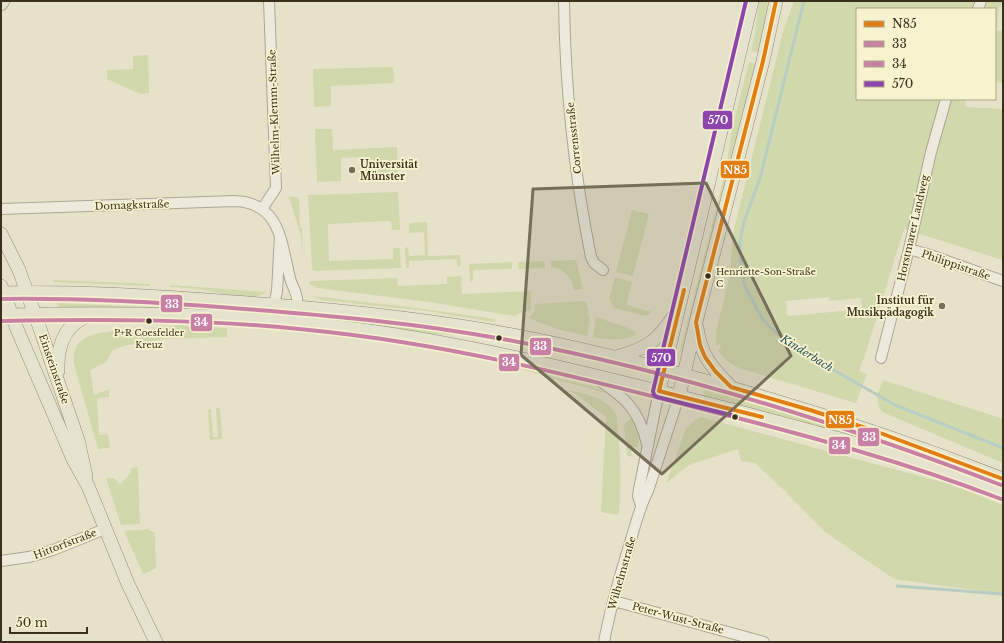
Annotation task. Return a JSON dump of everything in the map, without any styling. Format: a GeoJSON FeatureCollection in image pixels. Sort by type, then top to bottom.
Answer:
{"type":"FeatureCollection","features":[{"type":"Feature","properties":{"kind":"main road"},"geometry":{"type":"LineString","coordinates":[[659,392],[752,1]]}},
{"type":"Feature","properties":{"kind":"main road","name":"Wilhelmstraße"},"geometry":{"type":"LineString","coordinates":[[678,396],[763,61],[776,1]]}},
{"type":"Feature","properties":{"kind":"main road","name":"Einsteinstraße"},"geometry":{"type":"LineString","coordinates":[[1,234],[16,263],[35,314],[82,455],[88,486]]}},
{"type":"Feature","properties":{"kind":"main road"},"geometry":{"type":"LineString","coordinates":[[2,291],[107,294],[274,305],[453,325],[516,336],[614,357],[731,387],[810,410],[875,431],[1003,479]]}},
{"type":"Feature","properties":{"kind":"main road","name":"Einsteinstraße"},"geometry":{"type":"LineString","coordinates":[[2,291],[6,315],[73,459],[88,486],[128,584],[156,642]]}},
{"type":"Feature","properties":{"kind":"main road"},"geometry":{"type":"LineString","coordinates":[[614,357],[638,350],[656,340],[679,309]]}},
{"type":"Feature","properties":{"kind":"main road"},"geometry":{"type":"LineString","coordinates":[[6,315],[93,313],[231,316],[357,329],[433,342],[591,375],[736,410],[860,444],[935,468],[1003,493]]}},
{"type":"Feature","properties":{"kind":"main road"},"geometry":{"type":"LineString","coordinates":[[61,390],[58,363],[61,341],[74,323],[93,313]]}},
{"type":"Feature","properties":{"kind":"main road"},"geometry":{"type":"LineString","coordinates":[[696,322],[700,345],[705,357],[715,372],[731,387]]}},
{"type":"Feature","properties":{"kind":"street","name":"Wilhelm-Klemm-Straße"},"geometry":{"type":"LineString","coordinates":[[262,209],[276,188],[269,1]]}},
{"type":"Feature","properties":{"kind":"street","name":"Corrensstraße"},"geometry":{"type":"LineString","coordinates":[[564,1],[569,94],[575,157],[582,206],[591,257],[594,263],[603,270]]}},
{"type":"Feature","properties":{"kind":"street","name":"Horstmarer Landweg"},"geometry":{"type":"LineString","coordinates":[[881,358],[909,249],[931,152],[946,100]]}},
{"type":"Feature","properties":{"kind":"street","name":"Domagkstraße"},"geometry":{"type":"LineString","coordinates":[[1,209],[235,201],[247,203],[262,209]]}},
{"type":"Feature","properties":{"kind":"street"},"geometry":{"type":"LineString","coordinates":[[262,209],[275,223],[280,236],[290,280],[296,293],[296,307],[284,321],[274,305],[277,291],[280,236]]}},
{"type":"Feature","properties":{"kind":"street","name":"Philippistraße"},"geometry":{"type":"LineString","coordinates":[[909,249],[1003,281]]}},
{"type":"Feature","properties":{"kind":"street","name":"Wilhelmstraße"},"geometry":{"type":"LineString","coordinates":[[591,375],[627,402],[635,412],[643,427],[647,447]]}},
{"type":"Feature","properties":{"kind":"street","name":"Wilhelmstraße"},"geometry":{"type":"LineString","coordinates":[[641,505],[638,496],[659,392]]}},
{"type":"Feature","properties":{"kind":"street","name":"Wilhelmstraße"},"geometry":{"type":"LineString","coordinates":[[604,642],[641,505],[648,491],[678,396]]}},
{"type":"Feature","properties":{"kind":"street","name":"Hittorfstraße"},"geometry":{"type":"LineString","coordinates":[[1,561],[41,554],[105,529]]}},
{"type":"Feature","properties":{"kind":"street","name":"Peter-Wust-Straße"},"geometry":{"type":"LineString","coordinates":[[614,601],[764,642]]}},
{"type":"Feature","properties":{"kind":"highlighted area"},"geometry":{"type":"Polygon","coordinates":[[[706,183],[791,356],[662,474],[521,355],[533,189],[706,183]]]}},
{"type":"Feature","properties":{"kind":"green space"},"geometry":{"type":"Polygon","coordinates":[[[759,1],[768,1],[767,18],[759,53],[751,51],[759,1]]]}},
{"type":"Feature","properties":{"kind":"green space"},"geometry":{"type":"Polygon","coordinates":[[[794,1],[1003,1],[1003,7],[999,6],[997,30],[1003,31],[1003,83],[996,82],[996,8],[856,8],[856,100],[966,100],[965,107],[1003,109],[1003,260],[904,229],[859,371],[867,374],[856,403],[739,368],[733,365],[720,353],[718,350],[721,348],[720,344],[716,345],[716,332],[729,279],[734,229],[783,32],[794,1]],[[829,297],[786,301],[787,314],[789,316],[862,309],[861,298],[829,301],[829,297]]]}},
{"type":"Feature","properties":{"kind":"green space"},"geometry":{"type":"Polygon","coordinates":[[[148,55],[149,93],[140,94],[107,79],[107,70],[133,69],[133,56],[148,55]]]}},
{"type":"Feature","properties":{"kind":"green space"},"geometry":{"type":"Polygon","coordinates":[[[749,62],[757,64],[683,352],[680,351],[723,181],[734,121],[749,62]]]}},
{"type":"Feature","properties":{"kind":"green space"},"geometry":{"type":"Polygon","coordinates":[[[393,67],[394,83],[331,86],[331,106],[314,107],[313,69],[393,67]]]}},
{"type":"Feature","properties":{"kind":"green space"},"geometry":{"type":"Polygon","coordinates":[[[315,129],[332,129],[333,150],[397,147],[398,178],[360,179],[359,157],[341,158],[341,181],[317,182],[315,129]]]}},
{"type":"Feature","properties":{"kind":"green space"},"geometry":{"type":"Polygon","coordinates":[[[398,192],[400,230],[392,230],[391,221],[328,224],[329,261],[393,259],[393,248],[400,248],[401,268],[314,271],[312,269],[308,195],[398,192]]]}},
{"type":"Feature","properties":{"kind":"green space"},"geometry":{"type":"Polygon","coordinates":[[[289,197],[299,197],[303,257],[300,232],[289,197]]]}},
{"type":"Feature","properties":{"kind":"green space"},"geometry":{"type":"Polygon","coordinates":[[[632,210],[649,214],[633,276],[616,272],[632,210]]]}},
{"type":"Feature","properties":{"kind":"green space"},"geometry":{"type":"Polygon","coordinates":[[[427,222],[428,256],[460,255],[461,266],[457,267],[457,259],[409,261],[409,268],[406,268],[405,248],[408,247],[409,256],[425,255],[424,232],[409,233],[409,223],[427,222]]]}},
{"type":"Feature","properties":{"kind":"green space"},"geometry":{"type":"Polygon","coordinates":[[[576,260],[583,289],[574,290],[567,274],[551,267],[551,261],[576,260]]]}},
{"type":"Feature","properties":{"kind":"green space"},"geometry":{"type":"Polygon","coordinates":[[[544,261],[545,268],[518,269],[518,262],[544,261]]]}},
{"type":"Feature","properties":{"kind":"green space"},"geometry":{"type":"Polygon","coordinates":[[[512,262],[512,269],[473,270],[473,281],[470,282],[469,264],[512,262]]]}},
{"type":"Feature","properties":{"kind":"green space"},"geometry":{"type":"Polygon","coordinates":[[[461,276],[462,294],[531,291],[531,309],[515,316],[429,302],[318,288],[309,284],[310,281],[397,278],[398,286],[447,284],[447,277],[461,276]]]}},
{"type":"Feature","properties":{"kind":"green space"},"geometry":{"type":"Polygon","coordinates":[[[615,277],[632,282],[626,305],[652,312],[646,316],[614,308],[609,299],[615,277]]]}},
{"type":"Feature","properties":{"kind":"green space"},"geometry":{"type":"Polygon","coordinates":[[[53,280],[150,284],[150,286],[53,282],[53,280]]]}},
{"type":"Feature","properties":{"kind":"green space"},"geometry":{"type":"Polygon","coordinates":[[[170,285],[266,292],[252,297],[236,297],[201,289],[170,287],[170,285]]]}},
{"type":"Feature","properties":{"kind":"green space"},"geometry":{"type":"Polygon","coordinates":[[[312,296],[417,308],[496,320],[494,322],[426,311],[322,300],[312,296]]]}},
{"type":"Feature","properties":{"kind":"green space"},"geometry":{"type":"Polygon","coordinates":[[[586,302],[590,320],[587,336],[560,330],[528,318],[535,311],[535,304],[586,302]]]}},
{"type":"Feature","properties":{"kind":"green space"},"geometry":{"type":"Polygon","coordinates":[[[57,303],[170,308],[204,306],[257,310],[204,308],[177,310],[60,310],[57,303]]]}},
{"type":"Feature","properties":{"kind":"green space"},"geometry":{"type":"Polygon","coordinates":[[[312,314],[462,332],[553,349],[641,370],[470,335],[424,334],[312,318],[312,314]]]}},
{"type":"Feature","properties":{"kind":"green space"},"geometry":{"type":"Polygon","coordinates":[[[596,317],[631,329],[636,335],[615,339],[593,337],[596,317]]]}},
{"type":"Feature","properties":{"kind":"green space"},"geometry":{"type":"Polygon","coordinates":[[[178,325],[227,328],[227,337],[164,339],[123,346],[113,350],[106,362],[90,370],[94,395],[109,389],[109,397],[97,398],[99,435],[108,434],[110,448],[98,449],[74,364],[75,351],[80,342],[89,336],[101,333],[161,329],[178,325]]]}},
{"type":"Feature","properties":{"kind":"green space"},"geometry":{"type":"Polygon","coordinates":[[[503,363],[535,369],[557,378],[592,386],[609,394],[529,372],[503,363]]]}},
{"type":"Feature","properties":{"kind":"green space"},"geometry":{"type":"Polygon","coordinates":[[[883,380],[1003,419],[1003,463],[882,412],[877,400],[878,392],[883,380]]]}},
{"type":"Feature","properties":{"kind":"green space"},"geometry":{"type":"Polygon","coordinates":[[[564,390],[598,398],[609,406],[616,415],[620,462],[619,515],[601,512],[606,417],[574,393],[564,390]]]}},
{"type":"Feature","properties":{"kind":"green space"},"geometry":{"type":"Polygon","coordinates":[[[704,390],[761,405],[775,406],[821,419],[1003,484],[1003,487],[703,397],[704,390]]]}},
{"type":"Feature","properties":{"kind":"green space"},"geometry":{"type":"Polygon","coordinates":[[[216,408],[220,408],[222,439],[210,440],[208,409],[211,409],[213,437],[218,437],[216,408]]]}},
{"type":"Feature","properties":{"kind":"green space"},"geometry":{"type":"Polygon","coordinates":[[[701,417],[949,484],[1003,505],[1003,594],[894,579],[825,532],[755,463],[741,461],[738,449],[689,465],[666,484],[686,428],[701,417]]]}},
{"type":"Feature","properties":{"kind":"green space"},"geometry":{"type":"Polygon","coordinates":[[[632,418],[638,429],[639,439],[638,447],[632,447],[632,457],[627,455],[624,424],[632,418]]]}},
{"type":"Feature","properties":{"kind":"green space"},"geometry":{"type":"Polygon","coordinates":[[[138,467],[140,524],[121,525],[106,478],[114,478],[120,485],[131,472],[131,468],[138,467]]]}},
{"type":"Feature","properties":{"kind":"green space"},"geometry":{"type":"Polygon","coordinates":[[[148,529],[155,533],[156,568],[143,574],[124,531],[148,529]]]}},
{"type":"Feature","properties":{"kind":"waterway","name":"Kinderbach"},"geometry":{"type":"LineString","coordinates":[[804,1],[760,178],[744,222],[740,242],[741,268],[745,286],[762,318],[790,345],[895,405],[1003,448]]}},
{"type":"Feature","properties":{"kind":"waterway"},"geometry":{"type":"LineString","coordinates":[[897,586],[1003,594]]}},
{"type":"Feature","properties":{"kind":"transit line","name":"570"},"geometry":{"type":"LineString","coordinates":[[735,416],[657,397],[654,395],[653,391],[746,1]]}},
{"type":"Feature","properties":{"kind":"transit line","name":"N85"},"geometry":{"type":"LineString","coordinates":[[776,1],[763,61],[696,322],[700,345],[705,357],[715,371],[731,387],[875,431],[1003,479]]}},
{"type":"Feature","properties":{"kind":"transit line","name":"N85"},"geometry":{"type":"LineString","coordinates":[[659,391],[684,290]]}},
{"type":"Feature","properties":{"kind":"transit line","name":"33"},"geometry":{"type":"LineString","coordinates":[[1,299],[116,301],[267,311],[405,324],[508,340],[633,367],[758,401],[880,441],[1001,485]]}},
{"type":"Feature","properties":{"kind":"transit line","name":"34"},"geometry":{"type":"LineString","coordinates":[[1,321],[117,320],[271,326],[409,343],[558,373],[781,429],[892,461],[1001,499]]}},
{"type":"Feature","properties":{"kind":"transit line","name":"N85"},"geometry":{"type":"LineString","coordinates":[[659,391],[762,417]]}},
{"type":"Feature","properties":{"kind":"place","name":"Universität Münster"},"geometry":{"type":"Point","coordinates":[352,170]}},
{"type":"Feature","properties":{"kind":"place","name":"Henriette-Son-Straße C"},"geometry":{"type":"Point","coordinates":[708,276]}},
{"type":"Feature","properties":{"kind":"place","name":"Institut für Musikpädagogik"},"geometry":{"type":"Point","coordinates":[942,306]}},
{"type":"Feature","properties":{"kind":"place","name":"P+R Coesfelder Kreuz"},"geometry":{"type":"Point","coordinates":[149,321]}}]}
